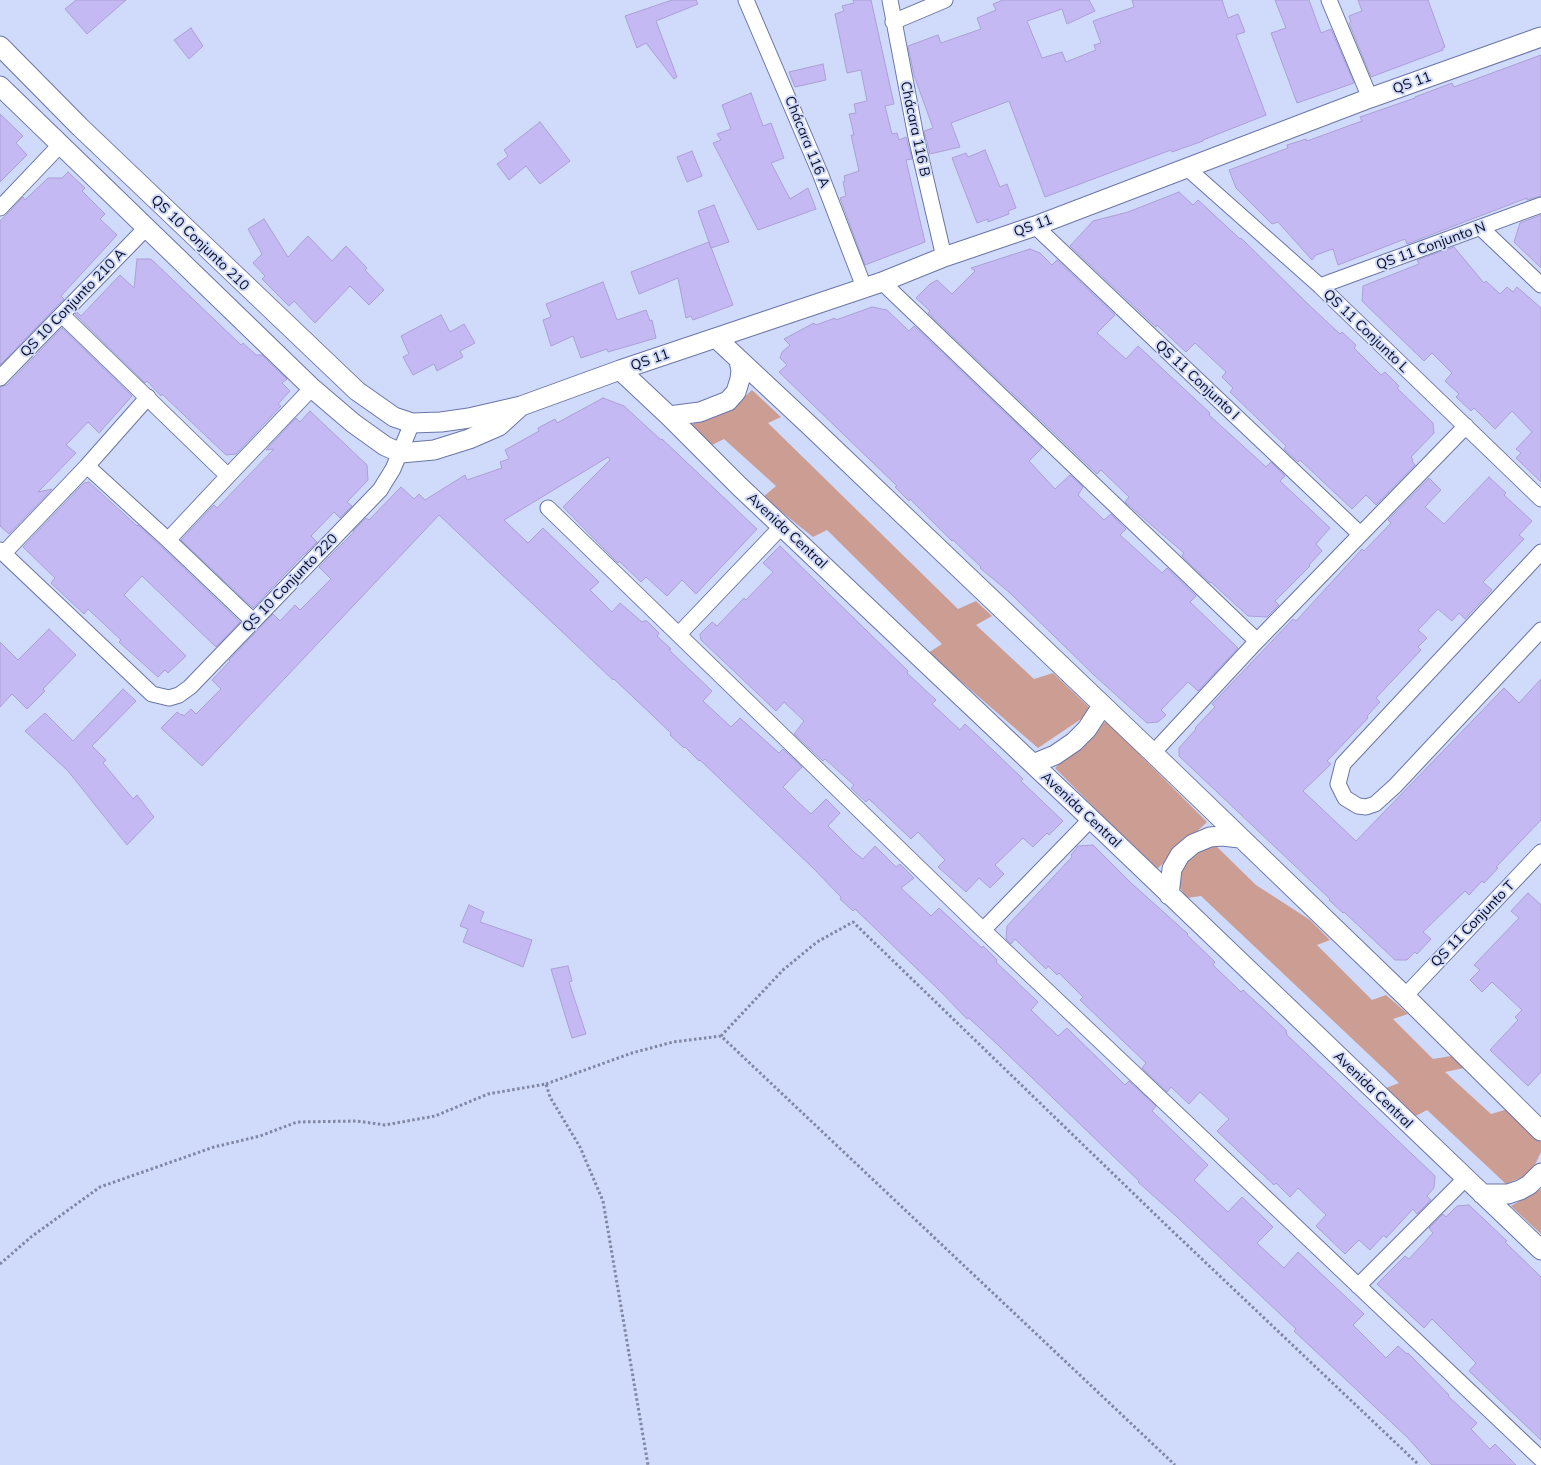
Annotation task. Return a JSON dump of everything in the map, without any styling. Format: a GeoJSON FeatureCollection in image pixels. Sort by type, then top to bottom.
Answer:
{"type":"FeatureCollection","features":[{"type":"Feature","properties":{"kind":"street","name":"Chácara 116 A"},"geometry":{"type":"LineString","coordinates":[[746,0],[767,45],[820,173],[873,284]]}},
{"type":"Feature","properties":{"kind":"street","name":"Chácara 116 B"},"geometry":{"type":"LineString","coordinates":[[890,0],[916,137],[944,257]]}},
{"type":"Feature","properties":{"kind":"street"},"geometry":{"type":"LineString","coordinates":[[893,22],[945,0]]}},
{"type":"Feature","properties":{"kind":"street"},"geometry":{"type":"LineString","coordinates":[[1329,0],[1370,98]]}},
{"type":"Feature","properties":{"kind":"street","name":"QS 11"},"geometry":{"type":"LineString","coordinates":[[412,423],[442,422],[469,418],[521,406],[1035,226],[1370,98],[1541,37]]}},
{"type":"Feature","properties":{"kind":"street","name":"QS 10 Conjunto 210"},"geometry":{"type":"LineString","coordinates":[[0,46],[80,127],[357,391],[394,417],[412,423]]}},
{"type":"Feature","properties":{"kind":"street","name":"QS 10 Conjunto 210"},"geometry":{"type":"LineString","coordinates":[[0,86],[312,388],[370,436],[385,446],[401,453]]}},
{"type":"Feature","properties":{"kind":"street"},"geometry":{"type":"LineString","coordinates":[[0,208],[61,144]]}},
{"type":"Feature","properties":{"kind":"street","name":"QS 11 Conjunto L"},"geometry":{"type":"LineString","coordinates":[[1188,168],[1320,286],[1541,499]]}},
{"type":"Feature","properties":{"kind":"street","name":"QS 11 Conjunto N"},"geometry":{"type":"LineString","coordinates":[[1320,286],[1541,205]]}},
{"type":"Feature","properties":{"kind":"street","name":"QS 11 Conjunto I"},"geometry":{"type":"LineString","coordinates":[[1035,226],[1360,534]]}},
{"type":"Feature","properties":{"kind":"street","name":"QS 10 Conjunto 210 A"},"geometry":{"type":"LineString","coordinates":[[0,378],[146,228]]}},
{"type":"Feature","properties":{"kind":"street"},"geometry":{"type":"LineString","coordinates":[[1481,228],[1541,285]]}},
{"type":"Feature","properties":{"kind":"street"},"geometry":{"type":"LineString","coordinates":[[873,284],[1257,641]]}},
{"type":"Feature","properties":{"kind":"street"},"geometry":{"type":"LineString","coordinates":[[62,315],[228,476]]}},
{"type":"Feature","properties":{"kind":"street"},"geometry":{"type":"LineString","coordinates":[[716,338],[1538,1122]]}},
{"type":"Feature","properties":{"kind":"street"},"geometry":{"type":"LineString","coordinates":[[669,416],[700,412],[728,401],[736,392],[740,379],[739,360]]}},
{"type":"Feature","properties":{"kind":"street","name":"Avenida Central"},"geometry":{"type":"LineString","coordinates":[[620,370],[739,486],[1091,819],[1541,1250]]}},
{"type":"Feature","properties":{"kind":"street"},"geometry":{"type":"LineString","coordinates":[[168,540],[312,388]]}},
{"type":"Feature","properties":{"kind":"street"},"geometry":{"type":"LineString","coordinates":[[2,552],[87,466],[148,397]]}},
{"type":"Feature","properties":{"kind":"street","name":"QS 11"},"geometry":{"type":"LineString","coordinates":[[401,453],[434,450],[475,437],[499,426],[521,406]]}},
{"type":"Feature","properties":{"kind":"street","name":"QS 10 Conjunto 220"},"geometry":{"type":"LineString","coordinates":[[2,552],[152,694],[169,698],[179,695],[254,621],[380,490],[393,470],[412,423]]}},
{"type":"Feature","properties":{"kind":"street"},"geometry":{"type":"LineString","coordinates":[[1153,753],[1257,641],[1466,426]]}},
{"type":"Feature","properties":{"kind":"street"},"geometry":{"type":"LineString","coordinates":[[87,466],[254,621]]}},
{"type":"Feature","properties":{"kind":"street"},"geometry":{"type":"LineString","coordinates":[[548,508],[984,930],[1541,1458]]}},
{"type":"Feature","properties":{"kind":"street"},"geometry":{"type":"LineString","coordinates":[[679,634],[782,526]]}},
{"type":"Feature","properties":{"kind":"street"},"geometry":{"type":"LineString","coordinates":[[1541,552],[1343,764],[1338,784],[1345,798],[1358,806],[1366,808],[1375,804],[1395,786],[1541,630]]}},
{"type":"Feature","properties":{"kind":"street"},"geometry":{"type":"LineString","coordinates":[[1033,764],[1055,755],[1074,742],[1087,728],[1102,706]]}},
{"type":"Feature","properties":{"kind":"street"},"geometry":{"type":"LineString","coordinates":[[984,930],[1091,819]]}},
{"type":"Feature","properties":{"kind":"street"},"geometry":{"type":"LineString","coordinates":[[1169,895],[1172,869],[1180,855],[1192,844],[1210,837],[1240,838]]}},
{"type":"Feature","properties":{"kind":"street","name":"QS 11 Conjunto T"},"geometry":{"type":"LineString","coordinates":[[1404,996],[1541,852]]}},
{"type":"Feature","properties":{"kind":"street"},"geometry":{"type":"LineString","coordinates":[[1482,1194],[1508,1194],[1520,1190],[1541,1172]]}},
{"type":"Feature","properties":{"kind":"street"},"geometry":{"type":"LineString","coordinates":[[1358,1286],[1465,1179]]}},
{"type":"Feature","properties":{"kind":"path"},"geometry":{"type":"LineString","coordinates":[[0,1264],[31,1237],[100,1187],[214,1147],[260,1136],[298,1122],[357,1121],[385,1125],[435,1116],[488,1094],[546,1084],[632,1053],[673,1042],[721,1036],[783,970],[817,942],[853,922],[1165,1224],[1419,1465]]}},
{"type":"Feature","properties":{"kind":"path"},"geometry":{"type":"LineString","coordinates":[[721,1036],[1175,1465]]}},
{"type":"Feature","properties":{"kind":"path"},"geometry":{"type":"LineString","coordinates":[[546,1084],[550,1097],[580,1147],[603,1201],[648,1465]]}},
{"type":"Feature","properties":{"kind":"shaded area"},"geometry":{"type":"Polygon","coordinates":[[[752,390],[781,417],[768,423],[958,609],[976,601],[992,616],[976,625],[1034,679],[1053,673],[1093,711],[1038,748],[928,653],[942,644],[827,530],[813,537],[763,497],[776,486],[724,439],[710,446],[690,425],[730,410],[752,390]]]}},
{"type":"Feature","properties":{"kind":"shaded area"},"geometry":{"type":"Polygon","coordinates":[[[1106,721],[1207,822],[1156,870],[1055,768],[1106,721]]]}},
{"type":"Feature","properties":{"kind":"shaded area"},"geometry":{"type":"Polygon","coordinates":[[[1214,844],[1256,885],[1310,920],[1330,940],[1317,945],[1372,1000],[1386,995],[1408,1014],[1393,1019],[1433,1059],[1451,1056],[1464,1068],[1445,1072],[1491,1114],[1508,1109],[1541,1142],[1541,1152],[1531,1173],[1506,1184],[1427,1110],[1412,1118],[1386,1088],[1399,1083],[1201,896],[1187,898],[1177,884],[1188,855],[1214,844]]]}},
{"type":"Feature","properties":{"kind":"shaded area"},"geometry":{"type":"Polygon","coordinates":[[[1541,1189],[1541,1234],[1511,1206],[1541,1189]]]}},
{"type":"Feature","properties":{"kind":"building"},"geometry":{"type":"Polygon","coordinates":[[[76,0],[126,0],[87,34],[65,9],[76,0]]]}},
{"type":"Feature","properties":{"kind":"building"},"geometry":{"type":"Polygon","coordinates":[[[672,0],[696,0],[698,4],[656,21],[677,77],[674,79],[646,43],[637,48],[625,16],[672,0]]]}},
{"type":"Feature","properties":{"kind":"building"},"geometry":{"type":"Polygon","coordinates":[[[853,0],[871,0],[894,104],[885,106],[892,134],[897,133],[899,140],[906,137],[912,159],[906,160],[925,242],[865,265],[840,198],[846,196],[843,182],[845,181],[844,176],[859,171],[851,135],[854,135],[849,114],[856,113],[854,104],[867,101],[861,70],[847,73],[835,14],[844,11],[842,6],[854,3],[853,0]]]}},
{"type":"Feature","properties":{"kind":"building"},"geometry":{"type":"Polygon","coordinates":[[[1003,0],[1089,0],[1095,11],[1067,24],[1062,9],[1027,21],[1042,58],[1062,52],[1066,62],[1096,50],[1094,45],[1101,43],[1093,21],[1134,7],[1132,0],[1222,0],[1228,18],[1238,14],[1245,32],[1236,35],[1266,115],[1203,141],[1172,152],[1171,150],[1045,197],[1009,101],[951,123],[960,147],[930,154],[924,131],[933,128],[914,75],[908,46],[938,35],[941,43],[981,29],[977,18],[996,10],[993,4],[1003,0]]]}},
{"type":"Feature","properties":{"kind":"building"},"geometry":{"type":"Polygon","coordinates":[[[1275,0],[1309,0],[1321,33],[1331,29],[1354,83],[1297,103],[1271,33],[1286,28],[1275,0]]]}},
{"type":"Feature","properties":{"kind":"building"},"geometry":{"type":"Polygon","coordinates":[[[1358,0],[1428,0],[1445,47],[1443,50],[1371,77],[1349,23],[1351,22],[1349,16],[1362,11],[1358,0]]]}},
{"type":"Feature","properties":{"kind":"building"},"geometry":{"type":"Polygon","coordinates":[[[191,28],[203,46],[189,59],[174,40],[191,28]]]}},
{"type":"Feature","properties":{"kind":"building"},"geometry":{"type":"Polygon","coordinates":[[[1541,55],[1541,196],[1527,200],[1527,198],[1407,244],[1405,239],[1338,265],[1333,249],[1316,255],[1312,260],[1278,222],[1272,224],[1236,188],[1229,170],[1288,148],[1287,145],[1306,139],[1307,141],[1362,121],[1360,117],[1452,83],[1454,87],[1541,55]]]}},
{"type":"Feature","properties":{"kind":"building"},"geometry":{"type":"Polygon","coordinates":[[[823,64],[826,80],[795,87],[789,72],[823,64]]]}},
{"type":"Feature","properties":{"kind":"building"},"geometry":{"type":"Polygon","coordinates":[[[751,93],[763,126],[771,123],[784,158],[771,163],[790,199],[808,188],[816,209],[758,230],[713,143],[721,140],[717,134],[731,129],[722,105],[751,93]]]}},
{"type":"Feature","properties":{"kind":"building"},"geometry":{"type":"Polygon","coordinates":[[[0,114],[23,136],[16,143],[27,155],[0,182],[0,114]]]}},
{"type":"Feature","properties":{"kind":"building"},"geometry":{"type":"Polygon","coordinates":[[[540,122],[570,161],[540,184],[526,166],[509,180],[497,164],[508,156],[504,150],[540,122]]]}},
{"type":"Feature","properties":{"kind":"building"},"geometry":{"type":"Polygon","coordinates":[[[985,150],[1000,187],[1007,184],[1016,208],[1008,211],[1009,214],[988,222],[988,219],[977,223],[952,158],[966,153],[968,157],[985,150]]]}},
{"type":"Feature","properties":{"kind":"building"},"geometry":{"type":"Polygon","coordinates":[[[692,151],[702,176],[687,182],[677,157],[692,151]]]}},
{"type":"Feature","properties":{"kind":"building"},"geometry":{"type":"Polygon","coordinates":[[[68,172],[85,188],[82,191],[105,214],[100,219],[117,235],[61,296],[64,299],[0,365],[0,221],[23,197],[25,200],[48,178],[62,178],[68,172]]]}},
{"type":"Feature","properties":{"kind":"building"},"geometry":{"type":"Polygon","coordinates":[[[1179,192],[1193,205],[1198,200],[1241,238],[1340,334],[1342,332],[1356,345],[1354,348],[1381,375],[1385,372],[1399,386],[1397,388],[1433,423],[1434,433],[1411,457],[1415,465],[1376,505],[1366,495],[1352,509],[1300,460],[1298,462],[1284,449],[1286,446],[1230,392],[1233,388],[1222,377],[1226,372],[1195,343],[1186,352],[1157,325],[1156,327],[1070,246],[1093,221],[1128,212],[1179,192]]]}},
{"type":"Feature","properties":{"kind":"building"},"geometry":{"type":"Polygon","coordinates":[[[714,205],[729,242],[711,248],[698,211],[714,205]]]}},
{"type":"Feature","properties":{"kind":"building"},"geometry":{"type":"Polygon","coordinates":[[[1541,215],[1541,268],[1514,242],[1520,223],[1541,215]]]}},
{"type":"Feature","properties":{"kind":"building"},"geometry":{"type":"Polygon","coordinates":[[[264,219],[288,257],[308,236],[332,261],[346,246],[367,268],[365,270],[384,290],[369,305],[350,286],[315,323],[294,301],[289,306],[262,279],[265,276],[253,263],[262,254],[248,229],[264,219]]]}},
{"type":"Feature","properties":{"kind":"building"},"geometry":{"type":"Polygon","coordinates":[[[709,242],[733,305],[693,320],[691,316],[686,318],[678,278],[639,294],[631,272],[709,242]]]}},
{"type":"Feature","properties":{"kind":"building"},"geometry":{"type":"Polygon","coordinates":[[[1454,247],[1484,283],[1486,281],[1500,294],[1507,287],[1513,292],[1517,287],[1541,308],[1541,482],[1516,458],[1521,453],[1516,449],[1532,432],[1512,411],[1495,429],[1474,408],[1471,411],[1456,397],[1459,394],[1445,381],[1452,373],[1432,353],[1424,361],[1362,301],[1363,286],[1419,264],[1417,260],[1454,247]]]}},
{"type":"Feature","properties":{"kind":"building"},"geometry":{"type":"Polygon","coordinates":[[[1030,249],[1040,253],[1052,265],[1057,260],[1115,315],[1097,333],[1126,359],[1138,346],[1266,467],[1271,462],[1285,476],[1280,481],[1330,528],[1316,544],[1322,551],[1310,566],[1275,601],[1279,605],[1267,617],[1248,616],[1210,583],[1182,556],[1184,553],[1125,502],[1129,497],[1101,470],[1097,474],[928,313],[930,311],[916,298],[930,284],[937,280],[952,294],[975,271],[971,268],[1030,249]]]}},
{"type":"Feature","properties":{"kind":"building"},"geometry":{"type":"Polygon","coordinates":[[[137,259],[151,259],[241,345],[243,343],[256,355],[262,355],[287,379],[282,383],[290,391],[278,404],[281,406],[236,454],[226,455],[162,394],[161,396],[147,381],[145,383],[75,314],[77,312],[81,316],[120,275],[134,288],[137,259]]]}},
{"type":"Feature","properties":{"kind":"building"},"geometry":{"type":"Polygon","coordinates":[[[603,282],[617,320],[646,310],[650,321],[652,320],[656,338],[608,352],[607,349],[581,358],[573,336],[551,346],[543,320],[551,317],[546,304],[603,282]]]}},
{"type":"Feature","properties":{"kind":"building"},"geometry":{"type":"Polygon","coordinates":[[[872,307],[887,310],[909,331],[914,326],[1042,448],[1029,461],[1055,489],[1070,475],[1083,487],[1078,495],[1104,520],[1111,514],[1126,529],[1120,535],[1162,573],[1167,568],[1196,596],[1190,602],[1238,648],[1198,691],[1188,682],[1161,710],[1166,715],[1158,722],[1147,723],[1094,675],[910,499],[909,501],[895,487],[897,486],[779,372],[787,365],[780,358],[782,352],[790,345],[784,339],[814,323],[816,325],[835,318],[836,320],[872,307]]]}},
{"type":"Feature","properties":{"kind":"building"},"geometry":{"type":"Polygon","coordinates":[[[441,315],[450,332],[464,324],[475,343],[460,351],[463,357],[437,371],[434,364],[413,375],[403,357],[409,354],[401,336],[441,315]]]}},
{"type":"Feature","properties":{"kind":"building"},"geometry":{"type":"Polygon","coordinates":[[[62,328],[132,396],[99,433],[88,422],[66,445],[76,453],[38,492],[52,489],[9,534],[0,526],[0,387],[7,385],[62,328]]]}},
{"type":"Feature","properties":{"kind":"building"},"geometry":{"type":"Polygon","coordinates":[[[603,398],[624,406],[662,439],[757,529],[696,594],[682,580],[667,596],[646,577],[641,582],[619,561],[618,563],[563,507],[610,460],[608,457],[504,520],[528,543],[543,528],[599,582],[590,590],[612,612],[620,603],[642,622],[647,621],[659,633],[657,636],[671,649],[669,650],[712,691],[703,701],[731,727],[740,718],[779,753],[783,749],[802,767],[783,787],[797,801],[811,814],[826,799],[840,813],[828,826],[855,853],[863,859],[875,846],[896,867],[900,864],[914,878],[901,888],[931,916],[939,908],[982,948],[983,946],[997,960],[996,962],[1038,1002],[1031,1010],[1058,1036],[1067,1028],[1125,1085],[1129,1081],[1156,1106],[1152,1111],[1208,1165],[1194,1180],[1228,1212],[1242,1197],[1273,1227],[1257,1243],[1284,1268],[1298,1252],[1364,1314],[1353,1325],[1386,1358],[1398,1346],[1408,1353],[1448,1396],[1477,1423],[1471,1429],[1490,1449],[1495,1444],[1516,1465],[1432,1465],[1408,1438],[1294,1331],[1296,1329],[1138,1182],[855,909],[853,911],[840,899],[841,897],[813,868],[439,515],[202,766],[161,728],[177,712],[184,716],[191,709],[196,714],[221,689],[212,680],[273,614],[280,621],[295,605],[300,610],[331,579],[319,567],[366,518],[369,520],[401,487],[414,499],[419,494],[425,500],[465,475],[467,480],[502,468],[500,462],[509,459],[505,450],[539,431],[538,428],[555,419],[557,423],[603,398]]]}},
{"type":"Feature","properties":{"kind":"building"},"geometry":{"type":"Polygon","coordinates":[[[310,411],[367,465],[368,480],[347,502],[352,506],[340,518],[334,512],[311,536],[317,542],[253,608],[181,540],[214,505],[217,508],[274,449],[266,450],[296,418],[300,422],[310,411]]]}},
{"type":"Feature","properties":{"kind":"building"},"geometry":{"type":"Polygon","coordinates":[[[1489,477],[1506,493],[1504,495],[1532,521],[1519,535],[1524,539],[1483,582],[1492,590],[1465,619],[1459,613],[1452,621],[1438,609],[1418,630],[1427,638],[1418,647],[1421,650],[1376,698],[1380,702],[1367,716],[1368,718],[1327,761],[1331,764],[1303,791],[1356,841],[1504,688],[1519,703],[1541,679],[1541,820],[1496,867],[1498,868],[1484,883],[1482,881],[1469,895],[1465,891],[1423,932],[1431,939],[1417,954],[1415,952],[1407,960],[1395,960],[1329,900],[1179,756],[1179,748],[1215,707],[1212,704],[1293,619],[1296,621],[1362,549],[1364,551],[1391,523],[1388,520],[1429,478],[1441,490],[1425,507],[1444,524],[1489,477]]]}},
{"type":"Feature","properties":{"kind":"building"},"geometry":{"type":"Polygon","coordinates":[[[89,482],[138,525],[240,622],[216,647],[142,576],[124,595],[186,656],[168,673],[165,670],[158,677],[119,642],[121,640],[88,609],[84,614],[51,583],[55,578],[23,547],[84,483],[89,482]]]}},
{"type":"Feature","properties":{"kind":"building"},"geometry":{"type":"Polygon","coordinates":[[[780,546],[936,700],[932,704],[960,730],[965,724],[1023,779],[1021,781],[1063,821],[1033,847],[1023,838],[995,865],[1004,874],[990,888],[979,878],[966,892],[938,867],[945,860],[918,832],[911,839],[869,799],[866,802],[851,788],[854,785],[825,759],[823,761],[794,734],[804,721],[784,702],[776,711],[701,640],[700,634],[712,622],[717,626],[773,572],[763,563],[780,546]]]}},
{"type":"Feature","properties":{"kind":"building"},"geometry":{"type":"Polygon","coordinates":[[[49,629],[76,655],[43,689],[45,691],[27,709],[12,694],[0,707],[0,642],[18,660],[49,629]]]}},
{"type":"Feature","properties":{"kind":"building"},"geometry":{"type":"Polygon","coordinates":[[[123,689],[136,701],[92,746],[106,760],[103,763],[133,799],[137,795],[154,817],[127,845],[68,771],[25,731],[45,713],[73,741],[123,689]]]}},
{"type":"Feature","properties":{"kind":"building"},"geometry":{"type":"Polygon","coordinates":[[[1093,845],[1130,882],[1188,934],[1215,962],[1213,965],[1241,992],[1243,990],[1286,1030],[1287,1035],[1435,1176],[1434,1188],[1427,1196],[1431,1200],[1417,1214],[1413,1209],[1386,1238],[1384,1235],[1370,1250],[1359,1240],[1345,1254],[1316,1226],[1326,1215],[1298,1188],[1290,1197],[1276,1183],[1274,1185],[1217,1131],[1229,1119],[1200,1092],[1189,1104],[1171,1087],[1167,1092],[1142,1068],[1146,1063],[1080,1000],[1083,997],[1059,973],[1057,975],[1048,966],[1046,969],[1015,939],[1011,944],[1006,939],[1007,926],[1072,857],[1071,855],[1078,846],[1093,845]]]}},
{"type":"Feature","properties":{"kind":"building"},"geometry":{"type":"Polygon","coordinates":[[[1528,893],[1541,905],[1541,1072],[1528,1086],[1490,1050],[1518,1020],[1515,1017],[1522,1010],[1492,982],[1482,992],[1470,980],[1480,970],[1474,965],[1519,918],[1511,911],[1528,893]]]}},
{"type":"Feature","properties":{"kind":"building"},"geometry":{"type":"Polygon","coordinates":[[[469,905],[484,912],[480,922],[532,940],[523,967],[463,942],[468,929],[460,926],[469,905]]]}},
{"type":"Feature","properties":{"kind":"building"},"geometry":{"type":"Polygon","coordinates":[[[568,966],[572,981],[569,982],[586,1034],[572,1038],[551,969],[568,966]]]}},
{"type":"Feature","properties":{"kind":"building"},"geometry":{"type":"Polygon","coordinates":[[[1469,1205],[1541,1277],[1541,1440],[1469,1371],[1476,1363],[1432,1319],[1424,1328],[1377,1284],[1405,1256],[1409,1259],[1433,1233],[1429,1228],[1443,1214],[1446,1217],[1457,1206],[1469,1205]]]}}]}
